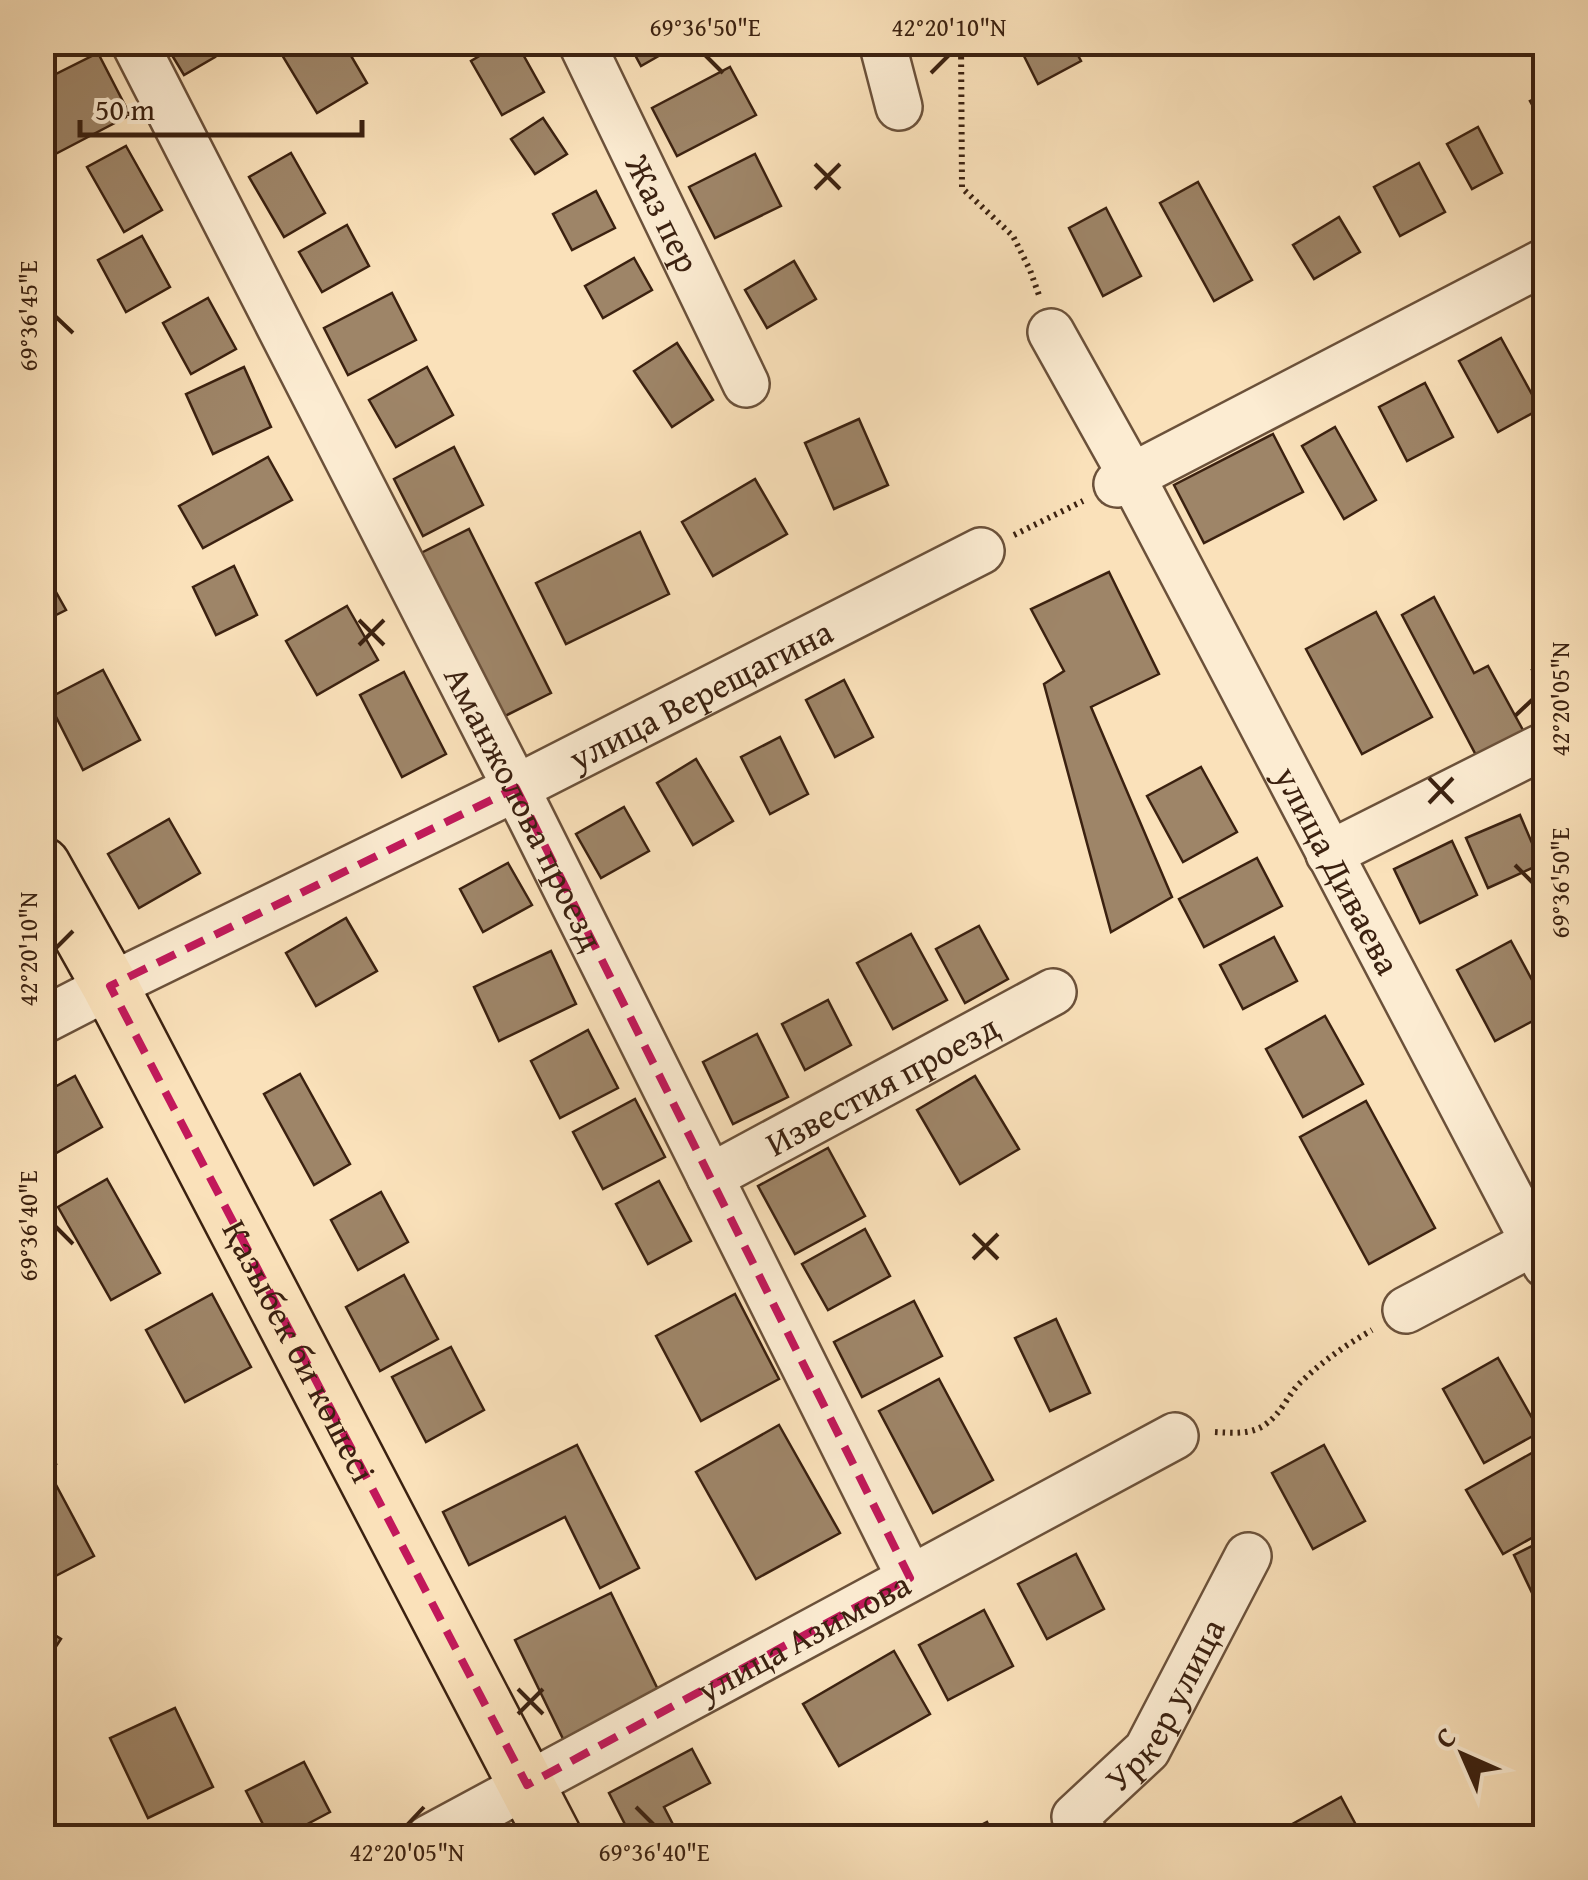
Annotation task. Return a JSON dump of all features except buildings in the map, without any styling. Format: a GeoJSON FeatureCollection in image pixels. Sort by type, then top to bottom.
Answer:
{"type":"FeatureCollection","features":[{"type":"Feature","properties":{"kind":"main road","name":"Қазыбек би көшесі"},"geometry":{"type":"LineString","coordinates":[[42,866],[110,986],[554,1838]]}},
{"type":"Feature","properties":{"kind":"street","name":"Аманжолова проезд"},"geometry":{"type":"LineString","coordinates":[[134,42],[516,788],[910,1578]]}},
{"type":"Feature","properties":{"kind":"street","name":"Жаз пер"},"geometry":{"type":"LineString","coordinates":[[580,42],[746,384]]}},
{"type":"Feature","properties":{"kind":"street"},"geometry":{"type":"LineString","coordinates":[[882,42],[899,106]]}},
{"type":"Feature","properties":{"kind":"street"},"geometry":{"type":"LineString","coordinates":[[1124,480],[1546,261]]}},
{"type":"Feature","properties":{"kind":"street","name":"улица Диваева"},"geometry":{"type":"LineString","coordinates":[[1051,332],[1124,480],[1542,1248]]}},
{"type":"Feature","properties":{"kind":"street","name":"улица Верещагина"},"geometry":{"type":"LineString","coordinates":[[42,1021],[516,788],[982,551]]}},
{"type":"Feature","properties":{"kind":"street"},"geometry":{"type":"LineString","coordinates":[[1330,854],[1546,745]]}},
{"type":"Feature","properties":{"kind":"street","name":"Известия проезд"},"geometry":{"type":"LineString","coordinates":[[710,1177],[1053,992]]}},
{"type":"Feature","properties":{"kind":"street"},"geometry":{"type":"LineString","coordinates":[[1406,1310],[1542,1248]]}},
{"type":"Feature","properties":{"kind":"street","name":"улица Азимова"},"geometry":{"type":"LineString","coordinates":[[429,1838],[1174,1436]]}},
{"type":"Feature","properties":{"kind":"street","name":"Уркер улица"},"geometry":{"type":"LineString","coordinates":[[1086,1838],[1075,1817],[1146,1750],[1248,1556]]}},
{"type":"Feature","properties":{"kind":"path"},"geometry":{"type":"LineString","coordinates":[[961,42],[962,188],[1013,236],[1030,270],[1051,332]]}},
{"type":"Feature","properties":{"kind":"path"},"geometry":{"type":"LineString","coordinates":[[982,551],[1124,480]]}},
{"type":"Feature","properties":{"kind":"path"},"geometry":{"type":"LineString","coordinates":[[1244,1434],[1266,1425],[1297,1385],[1336,1350],[1406,1310]]}},
{"type":"Feature","properties":{"kind":"highlighted area"},"geometry":{"type":"Polygon","coordinates":[[[516,788],[910,1578],[527,1785],[110,986],[516,788]]]}}]}
